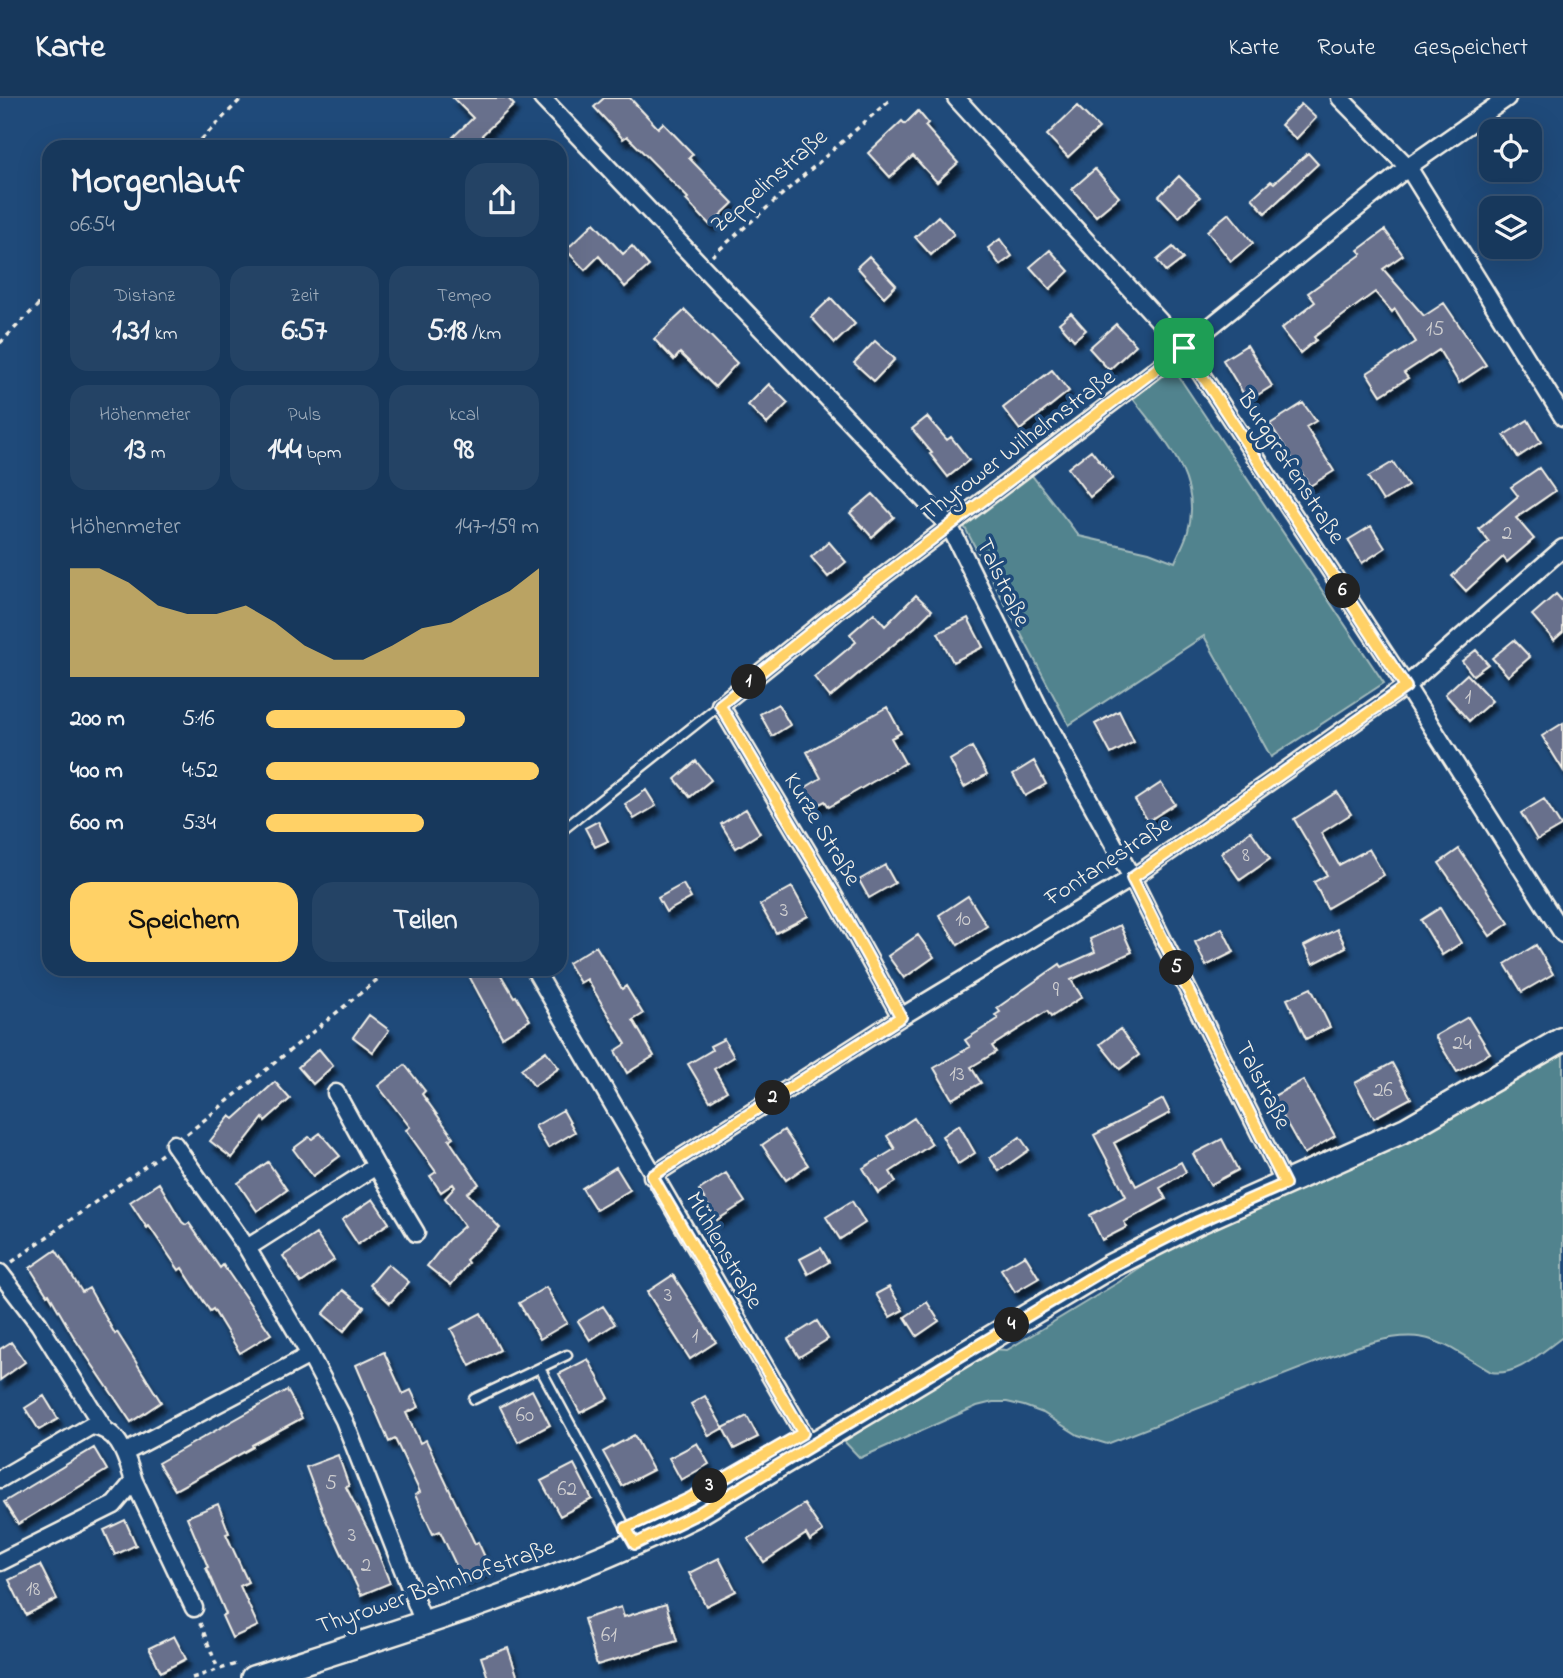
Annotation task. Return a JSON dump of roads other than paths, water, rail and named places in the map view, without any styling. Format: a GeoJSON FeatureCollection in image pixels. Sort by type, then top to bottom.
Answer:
{"type":"FeatureCollection","features":[{"type":"Feature","properties":{"kind":"main road","name":"Thyrower Bahnhofstraße"},"geometry":{"type":"LineString","coordinates":[[247,1670],[424,1623],[532,1586],[635,1544],[697,1514],[1109,1267],[1196,1223],[1407,1129],[1563,1039]]}},
{"type":"Feature","properties":{"kind":"street","name":"Talstraße"},"geometry":{"type":"LineString","coordinates":[[542,98],[950,527],[1039,708],[1132,878],[1285,1184]]}},
{"type":"Feature","properties":{"kind":"street","name":"Burggrafenstraße"},"geometry":{"type":"LineString","coordinates":[[956,98],[1184,348],[1406,687],[1563,934]]}},
{"type":"Feature","properties":{"kind":"street"},"geometry":{"type":"LineString","coordinates":[[1340,98],[1408,167],[1563,417]]}},
{"type":"Feature","properties":{"kind":"street","name":"Thyrower Wilhelmstraße"},"geometry":{"type":"LineString","coordinates":[[720,705],[836,612],[1184,348],[1408,167],[1507,98]]}},
{"type":"Feature","properties":{"kind":"street","name":"Fontanestraße"},"geometry":{"type":"LineString","coordinates":[[652,1176],[901,1017],[1132,878],[1406,687],[1563,548]]}},
{"type":"Feature","properties":{"kind":"street","name":"Kurze Straße"},"geometry":{"type":"LineString","coordinates":[[720,705],[831,891],[901,1017]]}},
{"type":"Feature","properties":{"kind":"street","name":"Mühlenstraße"},"geometry":{"type":"LineString","coordinates":[[538,976],[811,1446]]}},
{"type":"Feature","properties":{"kind":"street"},"geometry":{"type":"LineString","coordinates":[[336,1093],[416,1233]]}},
{"type":"Feature","properties":{"kind":"street"},"geometry":{"type":"LineString","coordinates":[[174,1144],[247,1248],[310,1355],[344,1420],[424,1623]]}},
{"type":"Feature","properties":{"kind":"street"},"geometry":{"type":"LineString","coordinates":[[247,1248],[376,1166]]}},
{"type":"Feature","properties":{"kind":"street"},"geometry":{"type":"LineString","coordinates":[[5,1268],[103,1427],[114,1436],[124,1453],[134,1481],[194,1608]]}},
{"type":"Feature","properties":{"kind":"street"},"geometry":{"type":"LineString","coordinates":[[124,1453],[310,1355]]}},
{"type":"Feature","properties":{"kind":"street"},"geometry":{"type":"LineString","coordinates":[[0,1479],[91,1426],[103,1427]]}},
{"type":"Feature","properties":{"kind":"street"},"geometry":{"type":"LineString","coordinates":[[0,1562],[114,1505],[134,1481]]}},
{"type":"Feature","properties":{"kind":"lane","name":"Thyrower Wilhelmstraße"},"geometry":{"type":"LineString","coordinates":[[567,826],[720,705]]}},
{"type":"Feature","properties":{"kind":"lane"},"geometry":{"type":"LineString","coordinates":[[474,1399],[567,1355]]}},
{"type":"Feature","properties":{"kind":"lane"},"geometry":{"type":"LineString","coordinates":[[540,1368],[635,1544]]}}]}
